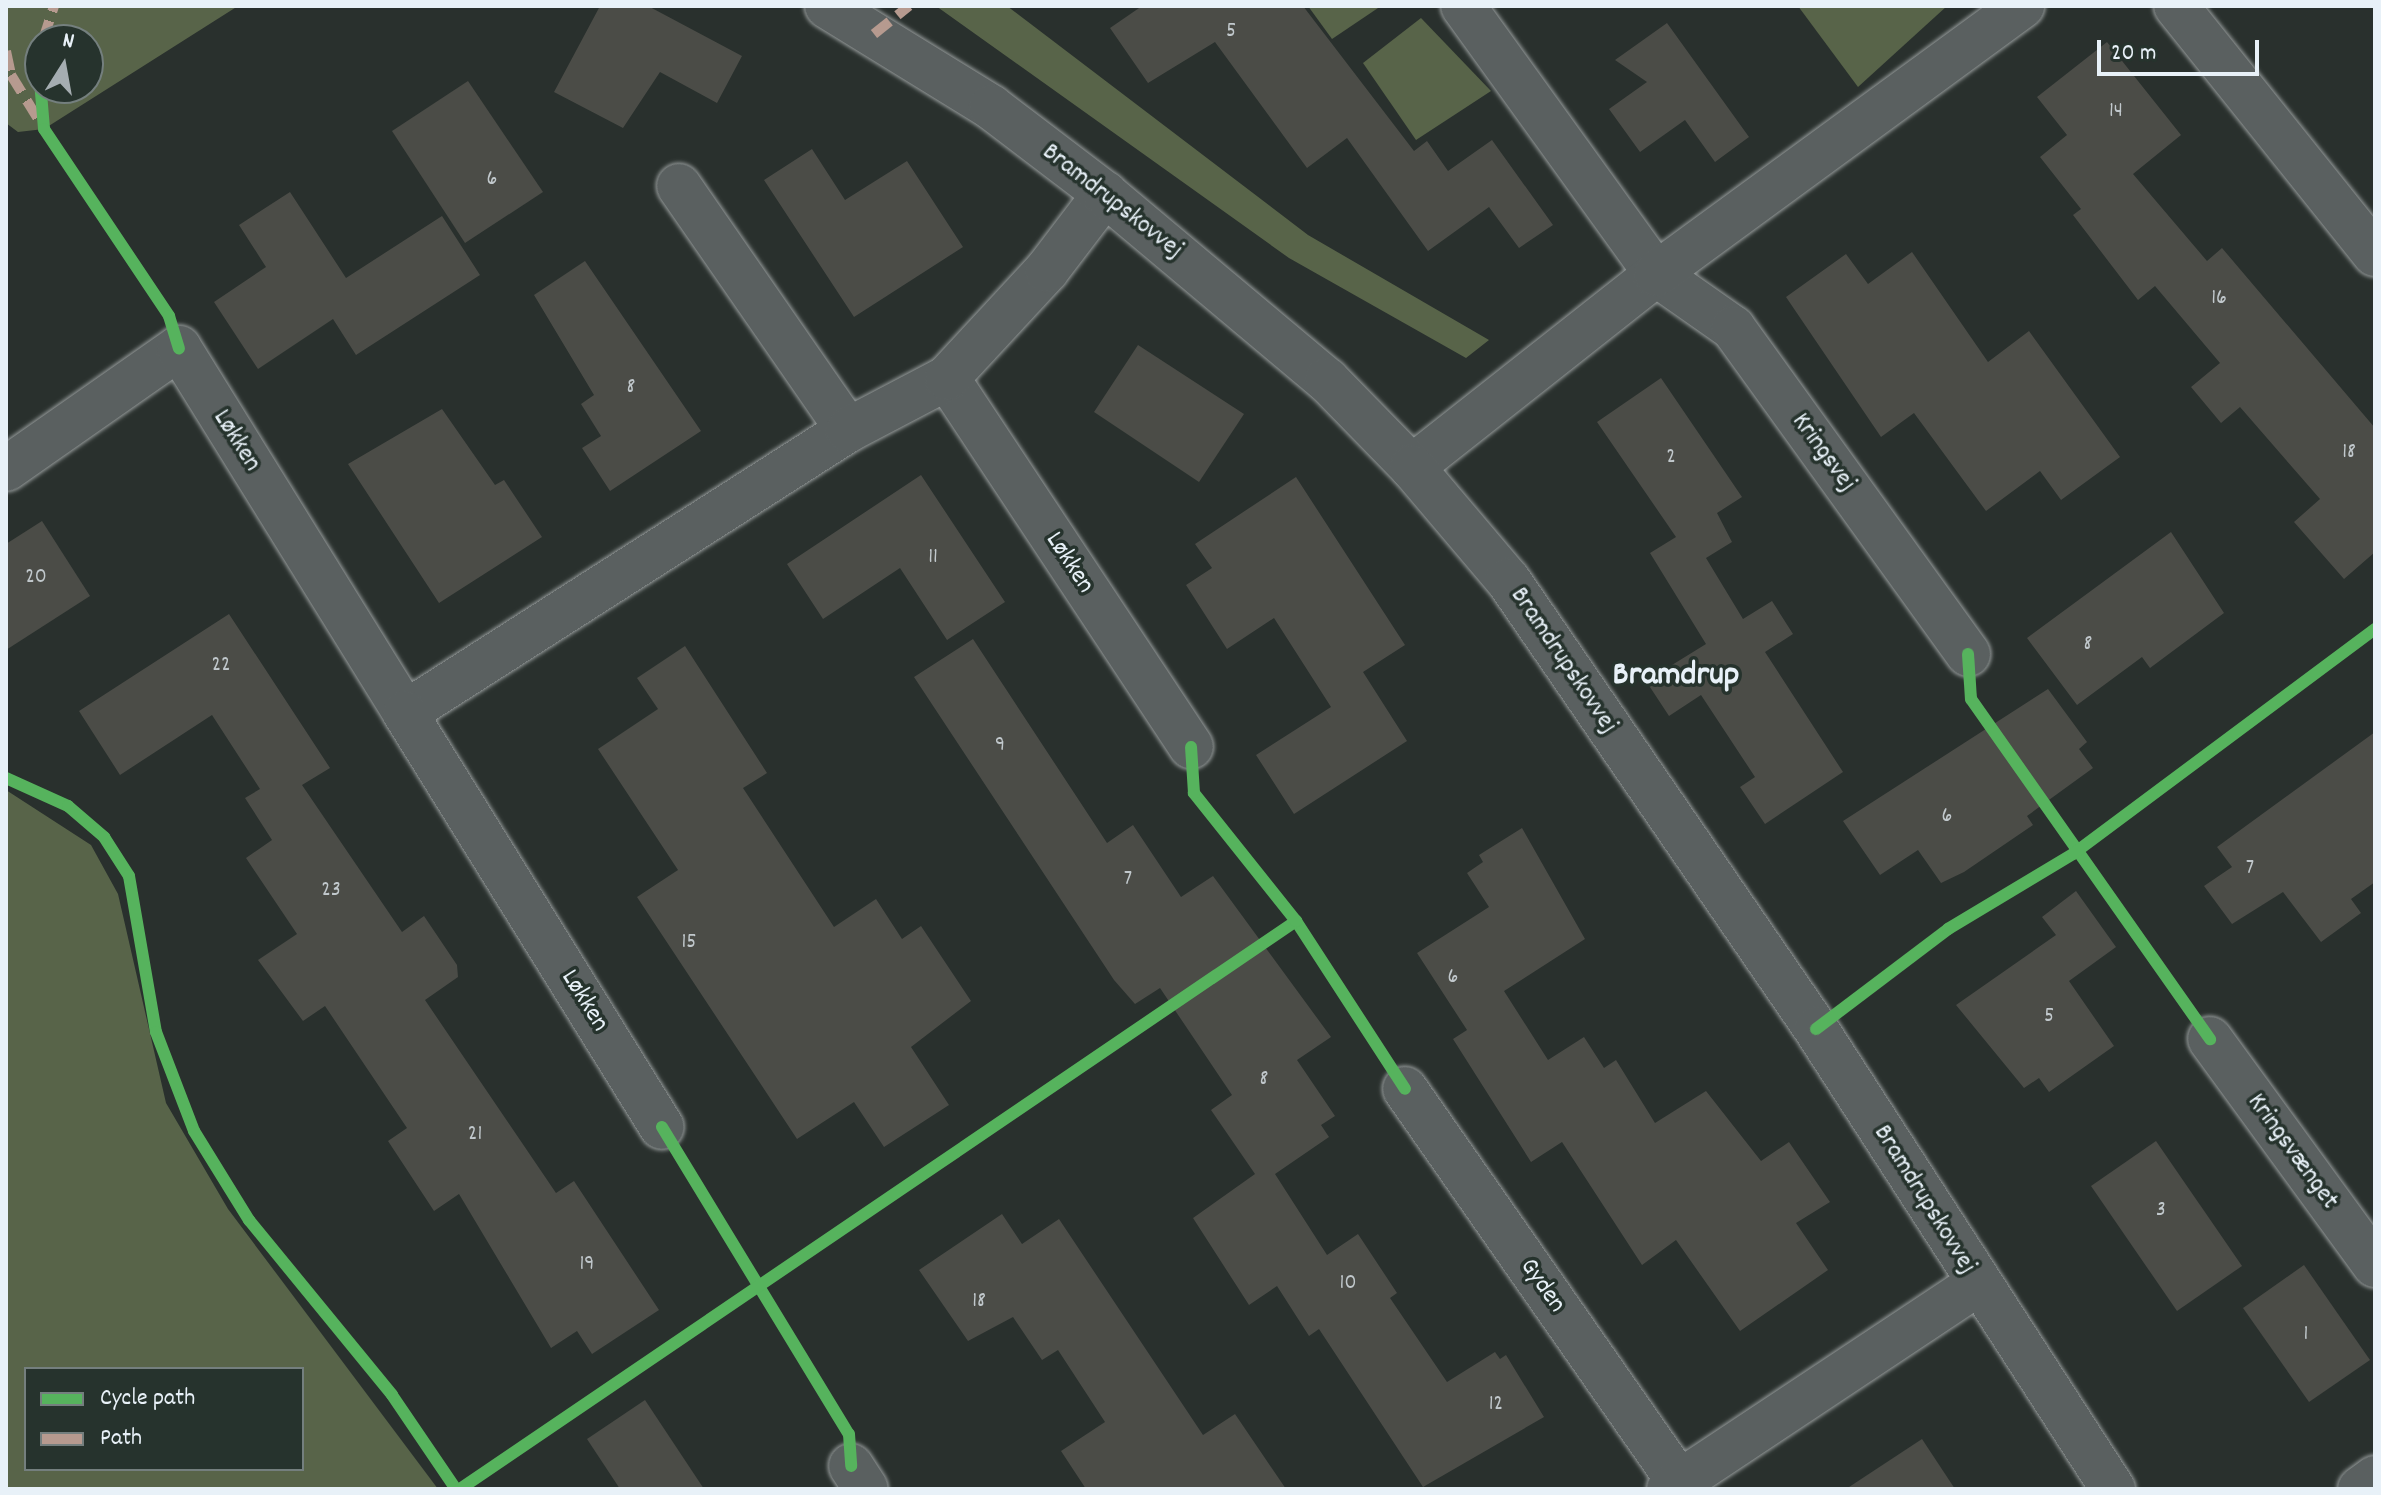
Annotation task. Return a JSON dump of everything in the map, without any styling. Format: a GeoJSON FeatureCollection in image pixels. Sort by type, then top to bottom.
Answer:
{"type":"FeatureCollection","features":[{"type":"Feature","properties":{"kind":"street","name":"Bramdrupskovvej"},"geometry":{"type":"LineString","coordinates":[[827,6],[991,107],[1105,194],[1327,380],[1412,467],[1508,580],[1816,1029],[2113,1489]]}},
{"type":"Feature","properties":{"kind":"street","name":"Kringsvej"},"geometry":{"type":"LineString","coordinates":[[1463,6],[1656,274],[1733,328],[1968,654]]}},
{"type":"Feature","properties":{"kind":"street"},"geometry":{"type":"LineString","coordinates":[[1412,467],[1656,274],[2022,6]]}},
{"type":"Feature","properties":{"kind":"street"},"geometry":{"type":"LineString","coordinates":[[2176,6],[2375,254]]}},
{"type":"Feature","properties":{"kind":"street"},"geometry":{"type":"LineString","coordinates":[[679,186],[848,430]]}},
{"type":"Feature","properties":{"kind":"street"},"geometry":{"type":"LineString","coordinates":[[405,713],[848,430],[947,378],[1047,270],[1105,194]]}},
{"type":"Feature","properties":{"kind":"street","name":"Løkken"},"geometry":{"type":"LineString","coordinates":[[6,469],[179,348],[662,1127]]}},
{"type":"Feature","properties":{"kind":"street","name":"Løkken"},"geometry":{"type":"LineString","coordinates":[[947,378],[1191,747]]}},
{"type":"Feature","properties":{"kind":"street","name":"Kringsvænget"},"geometry":{"type":"LineString","coordinates":[[2210,1039],[2375,1265]]}},
{"type":"Feature","properties":{"kind":"street","name":"Gyden"},"geometry":{"type":"LineString","coordinates":[[1405,1089],[1678,1487],[1978,1284]]}},
{"type":"Feature","properties":{"kind":"street"},"geometry":{"type":"LineString","coordinates":[[2360,1489],[2375,1478]]}},
{"type":"Feature","properties":{"kind":"green space"},"geometry":{"type":"Polygon","coordinates":[[[6,6],[238,6],[104,91],[104,24],[24,24],[24,104],[83,104],[44,129],[18,132],[6,123],[6,6]]]}},
{"type":"Feature","properties":{"kind":"green space"},"geometry":{"type":"Polygon","coordinates":[[[936,6],[1007,6],[1308,235],[1489,340],[1466,358],[1289,258],[936,6]]]}},
{"type":"Feature","properties":{"kind":"green space"},"geometry":{"type":"Polygon","coordinates":[[[1308,6],[1381,6],[1332,39],[1308,6]]]}},
{"type":"Feature","properties":{"kind":"green space"},"geometry":{"type":"Polygon","coordinates":[[[1798,6],[1947,6],[1858,87],[1798,6]]]}},
{"type":"Feature","properties":{"kind":"green space"},"geometry":{"type":"Polygon","coordinates":[[[1421,18],[1491,91],[1416,140],[1363,63],[1421,18]]]}},
{"type":"Feature","properties":{"kind":"green space"},"geometry":{"type":"Polygon","coordinates":[[[6,790],[91,845],[118,894],[166,1103],[228,1209],[438,1489],[6,1489],[6,790]]]}},
{"type":"Feature","properties":{"kind":"building"},"geometry":{"type":"Polygon","coordinates":[[[600,6],[648,6],[742,56],[717,103],[660,72],[623,128],[554,92],[600,6]]]}},
{"type":"Feature","properties":{"kind":"building"},"geometry":{"type":"Polygon","coordinates":[[[1142,6],[1303,6],[1414,151],[1427,141],[1448,171],[1492,140],[1553,225],[1519,248],[1489,207],[1428,251],[1347,138],[1307,168],[1215,42],[1148,83],[1110,28],[1142,6]]]}},
{"type":"Feature","properties":{"kind":"building"},"geometry":{"type":"Polygon","coordinates":[[[1667,23],[1749,137],[1715,162],[1685,120],[1640,152],[1609,109],[1647,82],[1615,60],[1667,23]]]}},
{"type":"Feature","properties":{"kind":"building"},"geometry":{"type":"Polygon","coordinates":[[[2107,42],[2181,135],[2133,174],[2207,261],[2222,248],[2375,428],[2375,552],[2344,579],[2294,522],[2320,499],[2240,407],[2221,423],[2191,387],[2220,363],[2155,286],[2138,300],[2073,215],[2081,209],[2040,157],[2067,135],[2037,97],[2107,42]]]}},
{"type":"Feature","properties":{"kind":"building"},"geometry":{"type":"Polygon","coordinates":[[[468,81],[543,192],[465,243],[392,131],[468,81]]]}},
{"type":"Feature","properties":{"kind":"building"},"geometry":{"type":"Polygon","coordinates":[[[812,149],[845,200],[907,161],[963,247],[854,317],[764,180],[812,149]]]}},
{"type":"Feature","properties":{"kind":"building"},"geometry":{"type":"Polygon","coordinates":[[[290,192],[346,278],[442,216],[480,275],[356,355],[333,319],[258,369],[214,302],[266,267],[239,225],[290,192]]]}},
{"type":"Feature","properties":{"kind":"building"},"geometry":{"type":"Polygon","coordinates":[[[1912,252],[1988,362],[2029,331],[2120,457],[2061,500],[2040,471],[1986,511],[1914,413],[1881,437],[1786,297],[1846,254],[1868,284],[1912,252]]]}},
{"type":"Feature","properties":{"kind":"building"},"geometry":{"type":"Polygon","coordinates":[[[585,261],[701,431],[610,491],[582,448],[601,436],[581,404],[594,395],[534,295],[585,261]]]}},
{"type":"Feature","properties":{"kind":"building"},"geometry":{"type":"Polygon","coordinates":[[[1138,345],[1244,414],[1199,482],[1094,412],[1138,345]]]}},
{"type":"Feature","properties":{"kind":"building"},"geometry":{"type":"Polygon","coordinates":[[[1661,378],[1742,497],[1717,513],[1732,542],[1706,558],[1743,619],[1772,601],[1793,634],[1765,652],[1843,772],[1765,824],[1740,787],[1755,777],[1701,695],[1669,716],[1646,681],[1706,644],[1650,553],[1676,537],[1597,422],[1661,378]]]}},
{"type":"Feature","properties":{"kind":"building"},"geometry":{"type":"Polygon","coordinates":[[[442,409],[495,485],[504,480],[542,537],[439,603],[348,464],[442,409]]]}},
{"type":"Feature","properties":{"kind":"building"},"geometry":{"type":"Polygon","coordinates":[[[921,475],[1005,602],[947,640],[900,568],[823,619],[787,564],[921,475]]]}},
{"type":"Feature","properties":{"kind":"building"},"geometry":{"type":"Polygon","coordinates":[[[1296,477],[1405,645],[1363,672],[1407,741],[1294,814],[1256,755],[1331,707],[1274,618],[1227,649],[1186,585],[1212,568],[1195,544],[1296,477]]]}},
{"type":"Feature","properties":{"kind":"building"},"geometry":{"type":"Polygon","coordinates":[[[42,521],[90,596],[6,650],[6,544],[42,521]]]}},
{"type":"Feature","properties":{"kind":"building"},"geometry":{"type":"Polygon","coordinates":[[[2171,532],[2224,613],[2150,668],[2142,657],[2077,705],[2027,638],[2171,532]]]}},
{"type":"Feature","properties":{"kind":"building"},"geometry":{"type":"Polygon","coordinates":[[[229,614],[330,768],[302,785],[402,932],[424,916],[457,965],[458,977],[425,1000],[556,1193],[574,1181],[659,1310],[592,1354],[577,1331],[551,1348],[459,1194],[434,1211],[388,1141],[407,1128],[325,1006],[303,1021],[258,960],[297,934],[246,858],[272,840],[245,798],[260,789],[212,715],[120,775],[79,711],[229,614]]]}},
{"type":"Feature","properties":{"kind":"building"},"geometry":{"type":"Polygon","coordinates":[[[973,639],[1107,843],[1133,825],[1181,897],[1213,876],[1331,1037],[1297,1060],[1335,1116],[1321,1125],[1329,1137],[1275,1174],[1327,1255],[1358,1234],[1397,1293],[1390,1298],[1447,1382],[1495,1352],[1500,1359],[1506,1355],[1544,1417],[1423,1487],[1319,1329],[1309,1336],[1277,1286],[1249,1305],[1193,1218],[1255,1174],[1211,1110],[1232,1095],[1160,988],[1135,1004],[1114,980],[914,677],[973,639]]]}},
{"type":"Feature","properties":{"kind":"building"},"geometry":{"type":"Polygon","coordinates":[[[685,646],[767,773],[743,788],[834,927],[876,899],[902,939],[921,926],[971,1001],[911,1047],[949,1105],[884,1147],[854,1102],[797,1139],[637,897],[678,870],[598,749],[658,709],[637,678],[685,646]]]}},
{"type":"Feature","properties":{"kind":"building"},"geometry":{"type":"Polygon","coordinates":[[[2048,689],[2087,742],[2079,749],[2093,768],[2027,816],[2033,825],[1964,872],[1941,883],[1918,850],[1880,875],[1843,821],[2048,689]]]}},
{"type":"Feature","properties":{"kind":"building"},"geometry":{"type":"Polygon","coordinates":[[[2375,732],[2375,882],[2351,899],[2361,913],[2321,942],[2283,892],[2232,924],[2204,886],[2232,867],[2217,847],[2375,732]]]}},
{"type":"Feature","properties":{"kind":"building"},"geometry":{"type":"Polygon","coordinates":[[[1522,828],[1585,939],[1504,991],[1548,1060],[1584,1037],[1604,1068],[1616,1060],[1655,1123],[1706,1091],[1761,1161],[1789,1142],[1830,1202],[1796,1223],[1828,1270],[1740,1331],[1676,1240],[1642,1265],[1562,1142],[1531,1162],[1453,1039],[1467,1030],[1417,953],[1489,907],[1467,873],[1483,862],[1479,855],[1522,828]]]}},
{"type":"Feature","properties":{"kind":"building"},"geometry":{"type":"Polygon","coordinates":[[[2076,891],[2116,947],[2069,981],[2114,1046],[2049,1092],[2039,1078],[2024,1088],[1956,1005],[2056,935],[2042,917],[2076,891]]]}},
{"type":"Feature","properties":{"kind":"building"},"geometry":{"type":"Polygon","coordinates":[[[2156,1141],[2242,1266],[2177,1311],[2091,1186],[2156,1141]]]}},
{"type":"Feature","properties":{"kind":"building"},"geometry":{"type":"Polygon","coordinates":[[[1002,1214],[1022,1244],[1059,1219],[1203,1435],[1235,1414],[1286,1489],[1086,1489],[1061,1451],[1105,1422],[1058,1350],[1042,1360],[1013,1317],[968,1341],[919,1270],[1002,1214]]]}},
{"type":"Feature","properties":{"kind":"building"},"geometry":{"type":"Polygon","coordinates":[[[2304,1265],[2370,1360],[2309,1402],[2243,1308],[2304,1265]]]}},
{"type":"Feature","properties":{"kind":"building"},"geometry":{"type":"Polygon","coordinates":[[[645,1400],[704,1489],[620,1489],[587,1439],[645,1400]]]}},
{"type":"Feature","properties":{"kind":"building"},"geometry":{"type":"Polygon","coordinates":[[[1922,1439],[1955,1489],[1846,1489],[1922,1439]]]}},
{"type":"Feature","properties":{"kind":"marked path"},"geometry":{"type":"LineString","coordinates":[[48,24],[54,6]]}},
{"type":"Feature","properties":{"kind":"marked path"},"geometry":{"type":"LineString","coordinates":[[874,34],[909,6]]}},
{"type":"Feature","properties":{"kind":"marked path"},"geometry":{"type":"LineString","coordinates":[[6,51],[11,75],[40,122]]}},
{"type":"Feature","properties":{"kind":"cycle path"},"geometry":{"type":"LineString","coordinates":[[42,104],[44,129],[169,316],[179,348]]}},
{"type":"Feature","properties":{"kind":"cycle path"},"geometry":{"type":"LineString","coordinates":[[1816,1029],[1948,929],[2073,854],[2375,629]]}},
{"type":"Feature","properties":{"kind":"cycle path"},"geometry":{"type":"LineString","coordinates":[[1968,654],[1971,699],[2210,1039]]}},
{"type":"Feature","properties":{"kind":"cycle path"},"geometry":{"type":"LineString","coordinates":[[460,1489],[1296,921],[1194,793],[1191,747]]}},
{"type":"Feature","properties":{"kind":"cycle path"},"geometry":{"type":"LineString","coordinates":[[6,778],[68,806],[104,837],[129,876],[156,1032],[194,1131],[249,1220],[392,1395],[456,1489]]}},
{"type":"Feature","properties":{"kind":"cycle path"},"geometry":{"type":"LineString","coordinates":[[1296,921],[1405,1089]]}},
{"type":"Feature","properties":{"kind":"cycle path"},"geometry":{"type":"LineString","coordinates":[[662,1127],[849,1434],[851,1466]]}},
{"type":"Feature","properties":{"kind":"district","name":"Bramdrup"},"geometry":{"type":"Point","coordinates":[1676,677]}}]}
